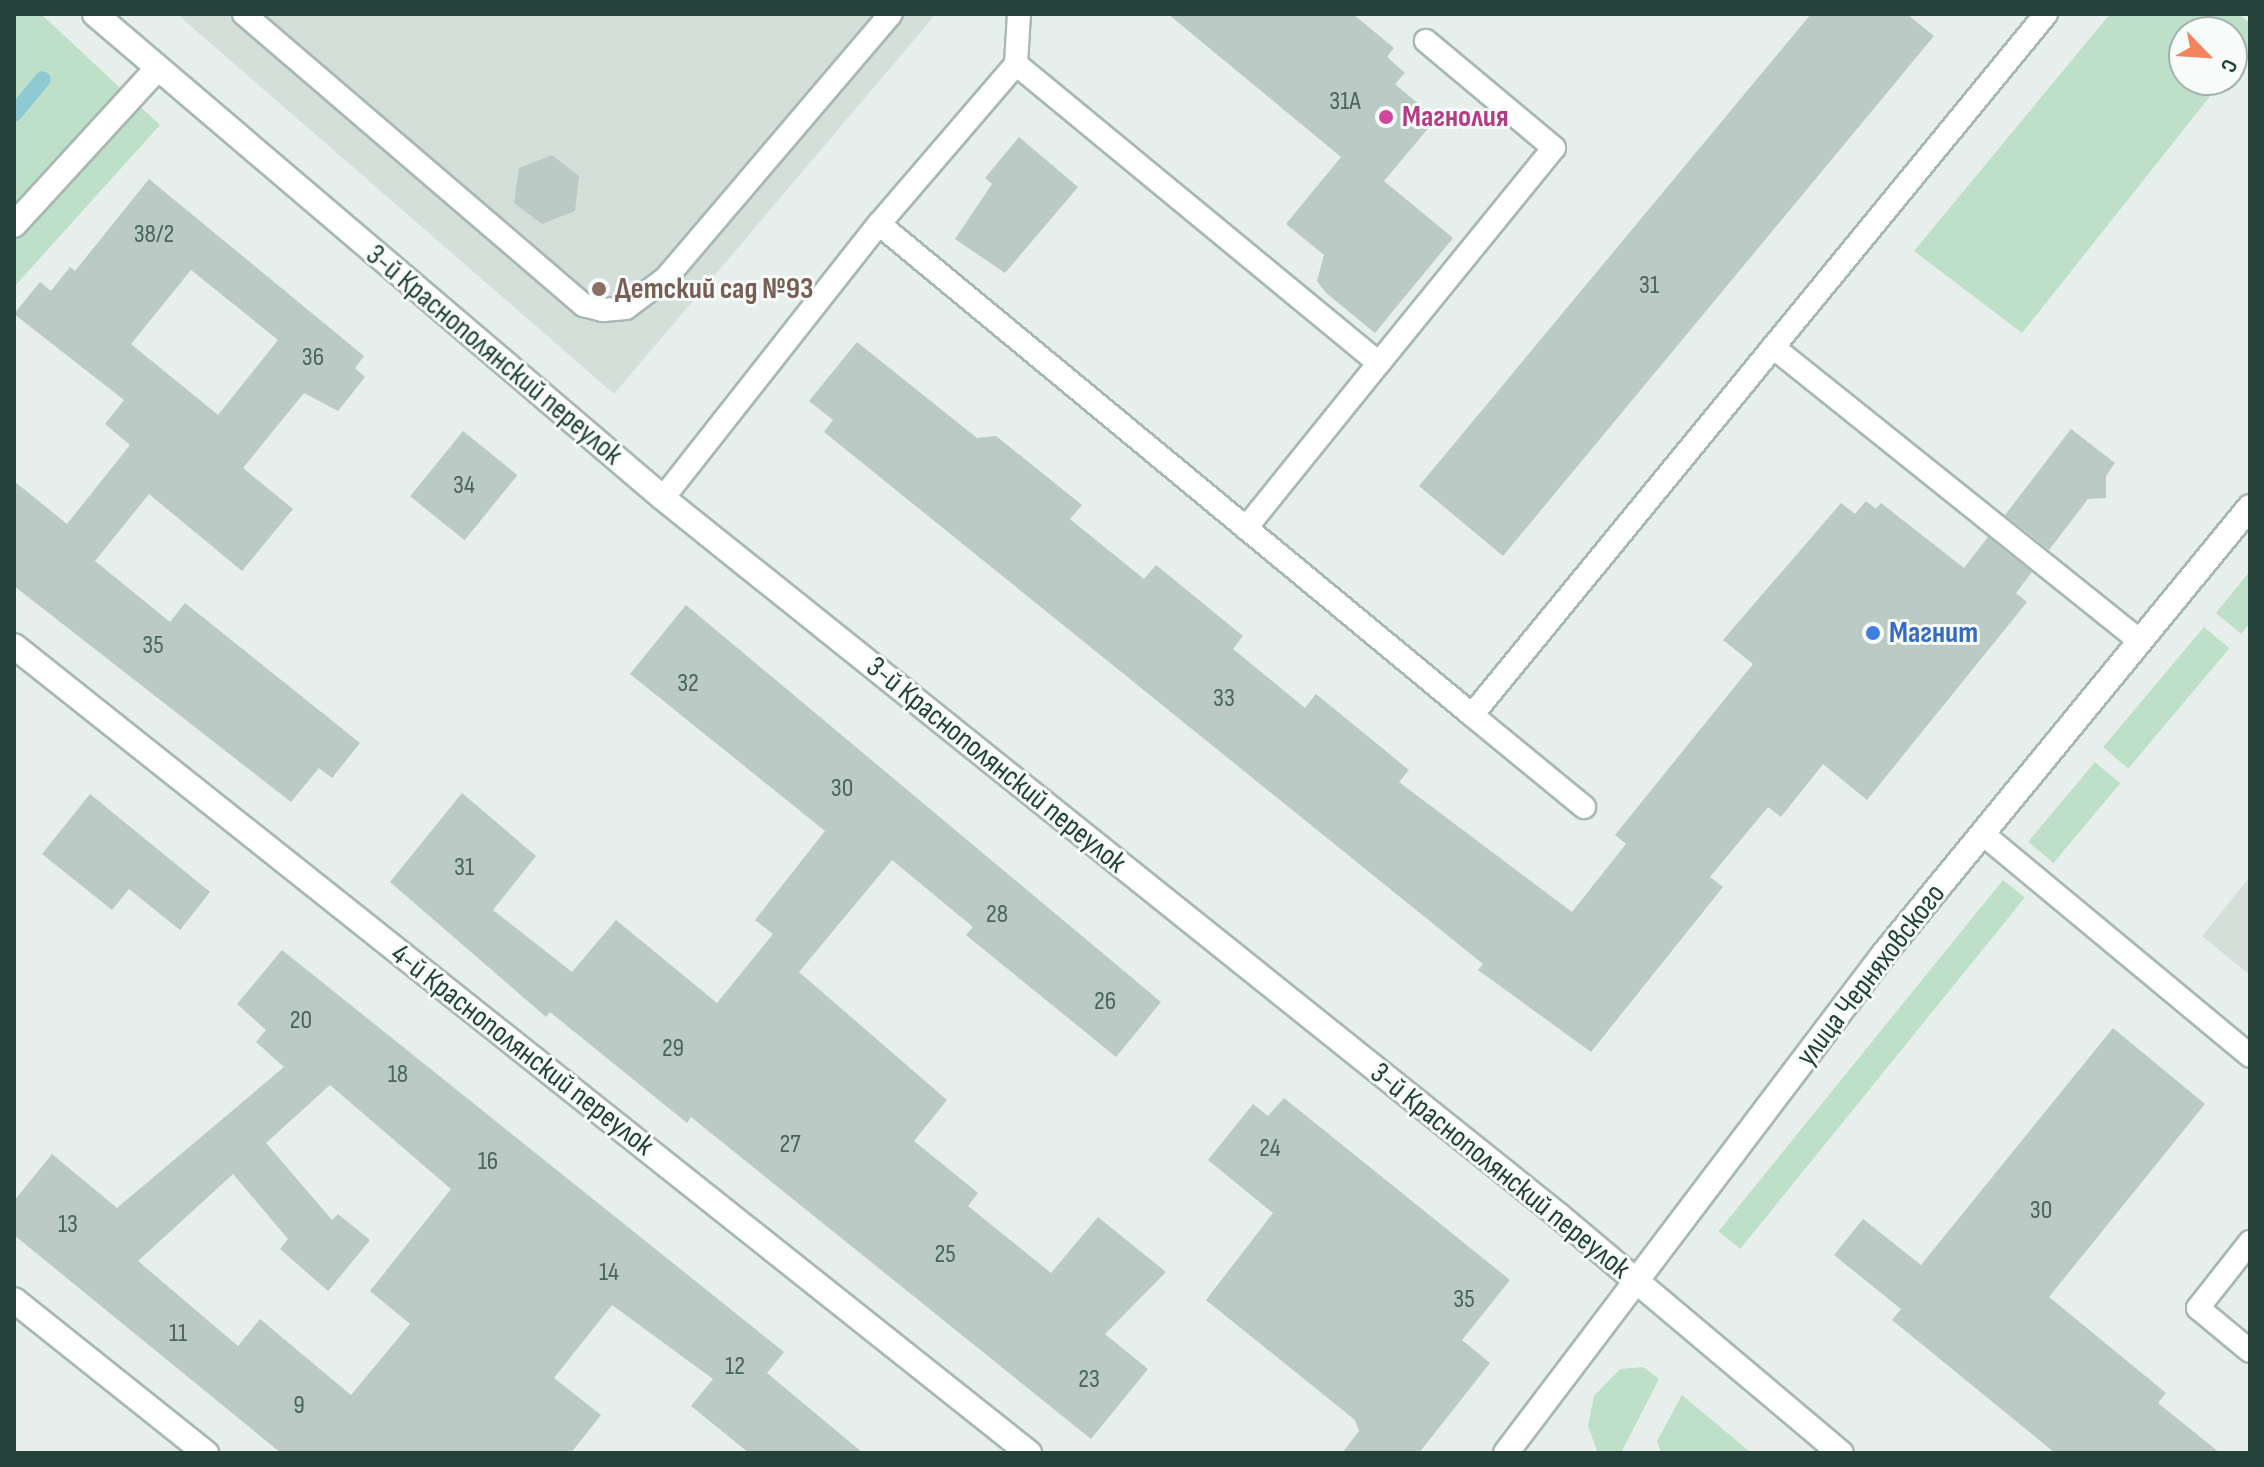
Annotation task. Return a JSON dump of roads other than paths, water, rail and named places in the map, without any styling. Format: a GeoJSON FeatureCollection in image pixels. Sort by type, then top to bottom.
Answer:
{"type":"FeatureCollection","features":[{"type":"Feature","properties":{"kind":"street","name":"3-й Краснополянский переулок"},"geometry":{"type":"LineString","coordinates":[[95,14],[156,70],[663,498],[1634,1281],[1841,1453]]}},
{"type":"Feature","properties":{"kind":"street"},"geometry":{"type":"LineString","coordinates":[[14,225],[156,70]]}},
{"type":"Feature","properties":{"kind":"street","name":"улица Черняховского"},"geometry":{"type":"LineString","coordinates":[[1506,1453],[1634,1281],[1983,834],[2250,507]]}},
{"type":"Feature","properties":{"kind":"street","name":"4-й Краснополянский переулок"},"geometry":{"type":"LineString","coordinates":[[14,646],[1029,1453]]}},
{"type":"Feature","properties":{"kind":"street"},"geometry":{"type":"LineString","coordinates":[[14,1300],[206,1453]]}},
{"type":"Feature","properties":{"kind":"lane"},"geometry":{"type":"LineString","coordinates":[[244,14],[584,305],[603,310],[626,308],[666,278],[891,14]]}},
{"type":"Feature","properties":{"kind":"lane"},"geometry":{"type":"LineString","coordinates":[[663,498],[879,224],[1016,64],[1019,14]]}},
{"type":"Feature","properties":{"kind":"lane"},"geometry":{"type":"LineString","coordinates":[[1472,715],[2046,14]]}},
{"type":"Feature","properties":{"kind":"lane"},"geometry":{"type":"LineString","coordinates":[[1246,528],[1554,148],[1426,41]]}},
{"type":"Feature","properties":{"kind":"lane"},"geometry":{"type":"LineString","coordinates":[[1016,64],[1379,363]]}},
{"type":"Feature","properties":{"kind":"lane"},"geometry":{"type":"LineString","coordinates":[[879,224],[1584,807]]}},
{"type":"Feature","properties":{"kind":"lane"},"geometry":{"type":"LineString","coordinates":[[1773,347],[2139,640]]}},
{"type":"Feature","properties":{"kind":"lane"},"geometry":{"type":"LineString","coordinates":[[1983,834],[2250,1056]]}},
{"type":"Feature","properties":{"kind":"lane"},"geometry":{"type":"LineString","coordinates":[[2250,1242],[2198,1308],[2250,1351]]}},
{"type":"Feature","properties":{"kind":"waterway"},"geometry":{"type":"LineString","coordinates":[[14,114],[43,79]]}},
{"type":"Feature","properties":{"kind":"place","name":"Магнолия"},"geometry":{"type":"Point","coordinates":[1386,117]}},
{"type":"Feature","properties":{"kind":"place","name":"Детский сад №93"},"geometry":{"type":"Point","coordinates":[599,289]}},
{"type":"Feature","properties":{"kind":"place","name":"Магнит"},"geometry":{"type":"Point","coordinates":[1873,633]}}]}
